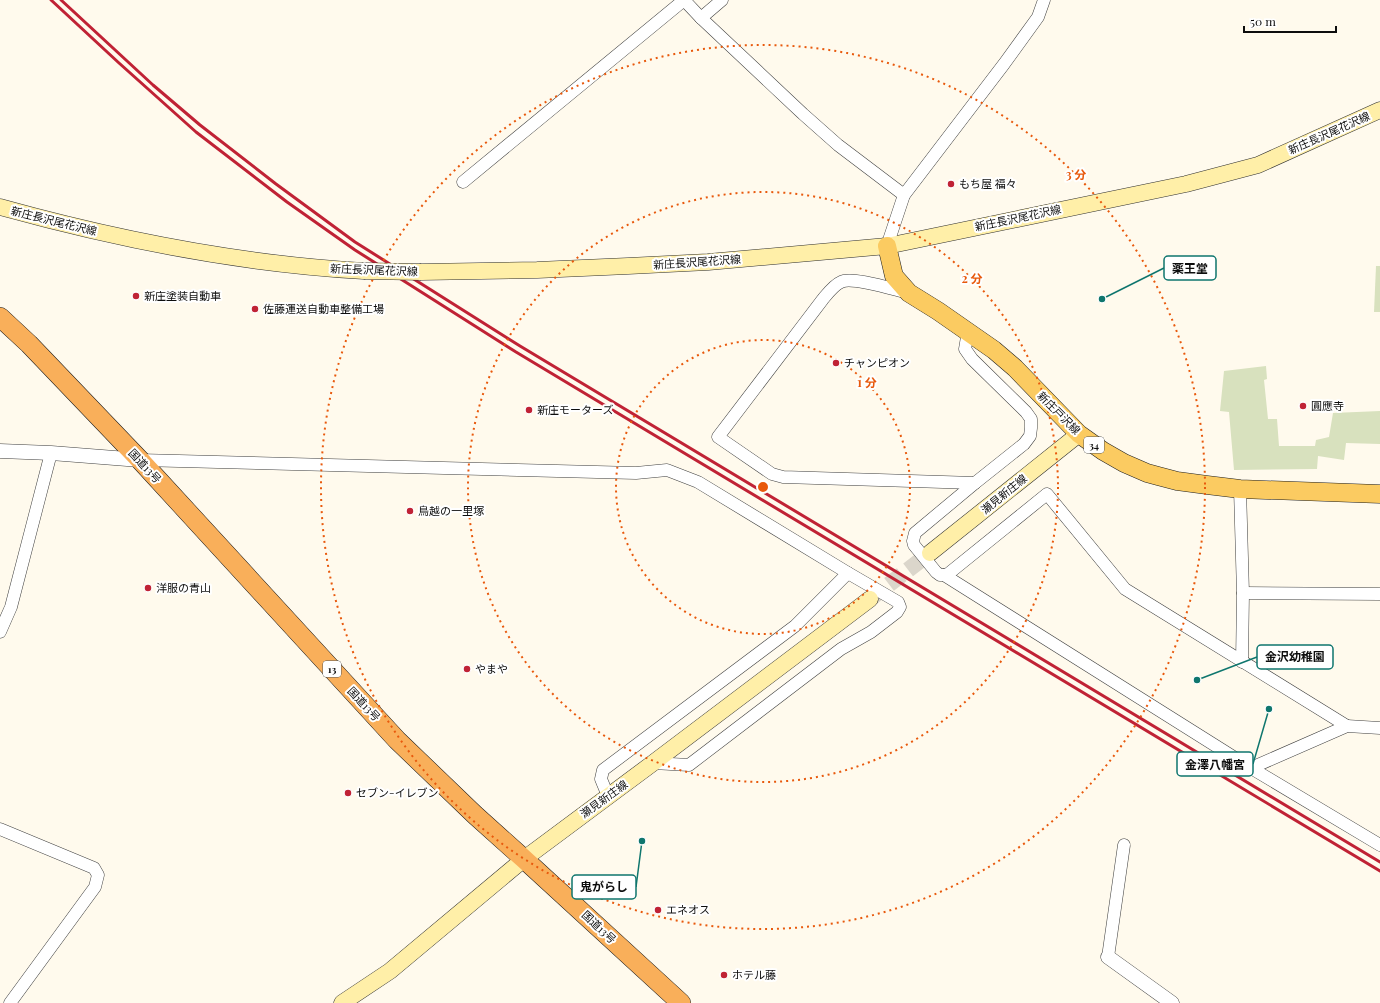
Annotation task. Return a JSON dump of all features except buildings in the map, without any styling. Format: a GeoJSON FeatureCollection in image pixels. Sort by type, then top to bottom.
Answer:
{"type":"FeatureCollection","features":[{"type":"Feature","properties":{"kind":"highway","name":"国道13号"},"geometry":{"type":"LineString","coordinates":[[0,317],[29,344],[140,460],[397,740],[475,815],[524,858],[681,1003]]}},
{"type":"Feature","properties":{"kind":"main road","name":"新庄長沢尾花沢線"},"geometry":{"type":"LineString","coordinates":[[0,207],[130,240],[205,253],[319,268],[364,271],[421,272],[537,270],[708,262],[887,246],[1186,184],[1258,165],[1380,110]]}},
{"type":"Feature","properties":{"kind":"main road","name":"新庄戸沢線"},"geometry":{"type":"LineString","coordinates":[[887,246],[894,276],[909,293],[968,331],[994,350],[1015,368],[1080,434],[1103,451],[1124,463],[1147,473],[1176,481],[1240,489],[1380,494]]}},
{"type":"Feature","properties":{"kind":"main road","name":"瀬見新庄線"},"geometry":{"type":"LineString","coordinates":[[930,553],[1080,434]]}},
{"type":"Feature","properties":{"kind":"main road","name":"瀬見新庄線"},"geometry":{"type":"LineString","coordinates":[[342,1003],[390,971],[524,858],[653,764],[870,599]]}},
{"type":"Feature","properties":{"kind":"street"},"geometry":{"type":"LineString","coordinates":[[463,182],[684,0],[701,18],[803,114],[838,145],[904,195]]}},
{"type":"Feature","properties":{"kind":"street"},"geometry":{"type":"LineString","coordinates":[[701,18],[722,0]]}},
{"type":"Feature","properties":{"kind":"street"},"geometry":{"type":"LineString","coordinates":[[887,246],[904,195],[1038,17],[1044,0]]}},
{"type":"Feature","properties":{"kind":"street"},"geometry":{"type":"LineString","coordinates":[[909,293],[852,280],[842,282],[832,289],[718,437],[772,474],[783,477],[975,482]]}},
{"type":"Feature","properties":{"kind":"street"},"geometry":{"type":"LineString","coordinates":[[968,331],[965,349],[972,359],[1026,412],[1031,419],[1030,436],[1024,444],[975,482],[918,530],[913,538],[914,545],[940,575],[944,575],[1251,768],[1380,845]]}},
{"type":"Feature","properties":{"kind":"street"},"geometry":{"type":"LineString","coordinates":[[0,451],[51,453],[140,460],[636,473],[668,470],[698,482],[898,602],[900,607],[897,612],[871,632],[841,649],[689,765],[653,764]]}},
{"type":"Feature","properties":{"kind":"street"},"geometry":{"type":"LineString","coordinates":[[0,632],[11,607],[51,453]]}},
{"type":"Feature","properties":{"kind":"street"},"geometry":{"type":"LineString","coordinates":[[1240,489],[1243,594],[1242,662]]}},
{"type":"Feature","properties":{"kind":"street"},"geometry":{"type":"LineString","coordinates":[[944,575],[948,574],[1047,494],[1125,589],[1346,726]]}},
{"type":"Feature","properties":{"kind":"street"},"geometry":{"type":"LineString","coordinates":[[608,796],[601,779],[603,770],[795,626],[848,573]]}},
{"type":"Feature","properties":{"kind":"street"},"geometry":{"type":"LineString","coordinates":[[1243,594],[1380,594]]}},
{"type":"Feature","properties":{"kind":"street"},"geometry":{"type":"LineString","coordinates":[[1251,768],[1346,726],[1380,728]]}},
{"type":"Feature","properties":{"kind":"street"},"geometry":{"type":"LineString","coordinates":[[0,829],[94,868],[98,875],[95,887],[10,1003]]}},
{"type":"Feature","properties":{"kind":"street"},"geometry":{"type":"LineString","coordinates":[[1124,845],[1108,957],[1172,1003]]}},
{"type":"Feature","properties":{"kind":"green space"},"geometry":{"type":"Polygon","coordinates":[[[1376,266],[1380,266],[1380,312],[1374,312],[1376,266]]]}},
{"type":"Feature","properties":{"kind":"green space"},"geometry":{"type":"Polygon","coordinates":[[[1266,366],[1267,379],[1264,380],[1268,419],[1277,419],[1279,446],[1315,446],[1316,440],[1329,437],[1333,413],[1380,411],[1380,444],[1346,443],[1344,460],[1318,456],[1317,469],[1234,470],[1229,412],[1220,411],[1224,371],[1266,366]]]}},
{"type":"Feature","properties":{"kind":"tunnel"},"geometry":{"type":"LineString","coordinates":[[870,599],[930,553]]}},
{"type":"Feature","properties":{"kind":"railway"},"geometry":{"type":"LineString","coordinates":[[51,0],[196,132],[287,202],[355,250],[516,352],[1380,871]]}},
{"type":"Feature","properties":{"kind":"railway"},"geometry":{"type":"LineString","coordinates":[[61,0],[153,85],[200,125],[276,184],[355,242],[520,346],[1380,862]]}},
{"type":"Feature","properties":{"kind":"place","name":"もち屋 福々"},"geometry":{"type":"Point","coordinates":[951,184]}},
{"type":"Feature","properties":{"kind":"place","name":"新庄塗装自動車"},"geometry":{"type":"Point","coordinates":[136,296]}},
{"type":"Feature","properties":{"kind":"place","name":"薬王堂"},"geometry":{"type":"Point","coordinates":[1102,299]}},
{"type":"Feature","properties":{"kind":"place","name":"佐藤運送自動車整備工場"},"geometry":{"type":"Point","coordinates":[255,309]}},
{"type":"Feature","properties":{"kind":"place","name":"チャンピオン"},"geometry":{"type":"Point","coordinates":[836,363]}},
{"type":"Feature","properties":{"kind":"place","name":"圓應寺"},"geometry":{"type":"Point","coordinates":[1303,406]}},
{"type":"Feature","properties":{"kind":"place","name":"新庄モーターズ"},"geometry":{"type":"Point","coordinates":[529,410]}},
{"type":"Feature","properties":{"kind":"place","name":"鳥越の一里塚"},"geometry":{"type":"Point","coordinates":[410,511]}},
{"type":"Feature","properties":{"kind":"place","name":"洋服の青山"},"geometry":{"type":"Point","coordinates":[148,588]}},
{"type":"Feature","properties":{"kind":"place","name":"やまや"},"geometry":{"type":"Point","coordinates":[467,669]}},
{"type":"Feature","properties":{"kind":"place","name":"金沢幼稚園"},"geometry":{"type":"Point","coordinates":[1197,680]}},
{"type":"Feature","properties":{"kind":"place","name":"金澤八幡宮"},"geometry":{"type":"Point","coordinates":[1269,709]}},
{"type":"Feature","properties":{"kind":"place","name":"セブン-イレブン"},"geometry":{"type":"Point","coordinates":[348,793]}},
{"type":"Feature","properties":{"kind":"place","name":"鬼がらし"},"geometry":{"type":"Point","coordinates":[642,841]}},
{"type":"Feature","properties":{"kind":"place","name":"エネオス"},"geometry":{"type":"Point","coordinates":[658,910]}},
{"type":"Feature","properties":{"kind":"place","name":"ホテル藤"},"geometry":{"type":"Point","coordinates":[724,975]}}]}
